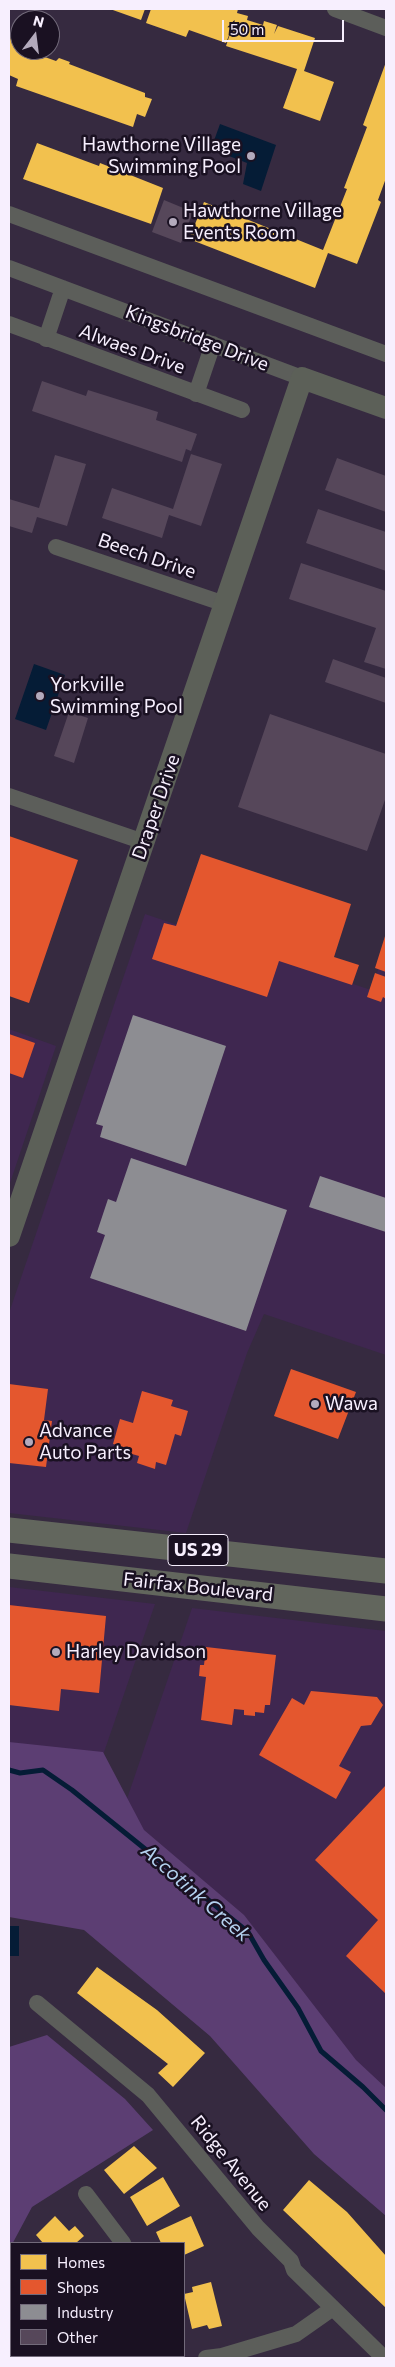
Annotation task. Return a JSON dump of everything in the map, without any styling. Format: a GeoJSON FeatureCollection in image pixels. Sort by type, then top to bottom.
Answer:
{"type":"FeatureCollection","features":[{"type":"Feature","properties":{"kind":"main road","name":"Fairfax Boulevard"},"geometry":{"type":"LineString","coordinates":[[9,1530],[386,1571]]}},
{"type":"Feature","properties":{"kind":"main road","name":"Fairfax Boulevard"},"geometry":{"type":"LineString","coordinates":[[9,1566],[386,1609]]}},
{"type":"Feature","properties":{"kind":"street"},"geometry":{"type":"LineString","coordinates":[[335,9],[386,28]]}},
{"type":"Feature","properties":{"kind":"street"},"geometry":{"type":"LineString","coordinates":[[9,214],[386,354]]}},
{"type":"Feature","properties":{"kind":"street","name":"Kingsbridge Drive"},"geometry":{"type":"LineString","coordinates":[[9,268],[386,408]]}},
{"type":"Feature","properties":{"kind":"street"},"geometry":{"type":"LineString","coordinates":[[46,339],[63,288]]}},
{"type":"Feature","properties":{"kind":"street","name":"Alwaes Drive"},"geometry":{"type":"LineString","coordinates":[[9,324],[242,410]]}},
{"type":"Feature","properties":{"kind":"street"},"geometry":{"type":"LineString","coordinates":[[196,394],[213,344]]}},
{"type":"Feature","properties":{"kind":"street","name":"Draper Drive"},"geometry":{"type":"LineString","coordinates":[[9,1236],[302,378]]}},
{"type":"Feature","properties":{"kind":"street","name":"Beech Drive"},"geometry":{"type":"LineString","coordinates":[[56,547],[225,604]]}},
{"type":"Feature","properties":{"kind":"street"},"geometry":{"type":"LineString","coordinates":[[9,796],[144,842]]}},
{"type":"Feature","properties":{"kind":"street","name":"Ridge Avenue"},"geometry":{"type":"LineString","coordinates":[[37,2003],[148,2095],[258,2228],[290,2261],[294,2270],[384,2358]]}},
{"type":"Feature","properties":{"kind":"street"},"geometry":{"type":"LineString","coordinates":[[86,2194],[123,2242]]}},
{"type":"Feature","properties":{"kind":"street"},"geometry":{"type":"LineString","coordinates":[[206,2358],[222,2356],[296,2334],[333,2308]]}},
{"type":"Feature","properties":{"kind":"shaded area"},"geometry":{"type":"Polygon","coordinates":[[[145,914],[371,990],[380,964],[386,966],[386,1355],[264,1314],[247,1353],[186,1533],[9,1513],[9,1313],[145,914]]]}},
{"type":"Feature","properties":{"kind":"shaded area"},"geometry":{"type":"Polygon","coordinates":[[[9,1029],[56,1046],[9,1186],[9,1029]]]}},
{"type":"Feature","properties":{"kind":"shaded area"},"geometry":{"type":"Polygon","coordinates":[[[9,1587],[155,1604],[92,1787],[9,1777],[9,1587]]]}},
{"type":"Feature","properties":{"kind":"shaded area"},"geometry":{"type":"Polygon","coordinates":[[[192,1608],[386,1631],[386,2111],[114,1837],[192,1608]]]}},
{"type":"Feature","properties":{"kind":"shaded area"},"geometry":{"type":"Polygon","coordinates":[[[9,1742],[103,1752],[144,1830],[244,1915],[356,2060],[386,2088],[386,2216],[314,2154],[210,2036],[84,1930],[9,1917],[9,1742]]]}},
{"type":"Feature","properties":{"kind":"shaded area"},"geometry":{"type":"Polygon","coordinates":[[[47,2035],[125,2099],[153,2130],[32,2207],[13,2242],[10,2242],[9,2250],[9,2047],[47,2035]]]}},
{"type":"Feature","properties":{"kind":"water","name":"Hawthorne Village Swimming Pool"},"geometry":{"type":"Polygon","coordinates":[[[220,124],[276,145],[261,191],[243,184],[247,163],[211,149],[220,124]]]}},
{"type":"Feature","properties":{"kind":"water","name":"Yorkville Swimming Pool"},"geometry":{"type":"Polygon","coordinates":[[[34,664],[65,675],[46,730],[15,719],[34,664]]]}},
{"type":"Feature","properties":{"kind":"water"},"geometry":{"type":"Polygon","coordinates":[[[9,1926],[19,1926],[19,1956],[9,1956],[9,1926]]]}},
{"type":"Feature","properties":{"kind":"building: Homes"},"geometry":{"type":"Polygon","coordinates":[[[110,9],[145,9],[141,20],[110,9]]]}},
{"type":"Feature","properties":{"kind":"building: Homes"},"geometry":{"type":"Polygon","coordinates":[[[151,9],[238,9],[237,13],[248,16],[247,20],[263,25],[264,21],[277,25],[274,34],[278,26],[315,38],[304,71],[334,82],[320,121],[283,108],[297,69],[226,46],[233,25],[226,43],[189,30],[186,37],[146,23],[151,9]]]}},
{"type":"Feature","properties":{"kind":"building: Homes"},"geometry":{"type":"Polygon","coordinates":[[[9,36],[10,60],[56,61],[60,58],[70,62],[69,64],[145,93],[145,97],[152,99],[145,117],[137,114],[133,127],[16,86],[18,79],[9,75],[9,36]]]}},
{"type":"Feature","properties":{"kind":"building: Homes"},"geometry":{"type":"Polygon","coordinates":[[[386,62],[386,178],[378,200],[381,202],[357,264],[328,253],[315,288],[189,239],[204,202],[323,250],[347,189],[344,188],[367,127],[363,125],[386,62]]]}},
{"type":"Feature","properties":{"kind":"building: Homes"},"geometry":{"type":"Polygon","coordinates":[[[37,143],[99,166],[100,163],[163,188],[151,224],[23,179],[37,143]]]}},
{"type":"Feature","properties":{"kind":"building: Homes"},"geometry":{"type":"Polygon","coordinates":[[[97,1967],[157,2010],[205,2053],[173,2087],[158,2073],[168,2064],[77,1993],[97,1967]]]}},
{"type":"Feature","properties":{"kind":"building: Homes"},"geometry":{"type":"Polygon","coordinates":[[[134,2146],[157,2168],[124,2194],[104,2170],[134,2146]]]}},
{"type":"Feature","properties":{"kind":"building: Homes"},"geometry":{"type":"Polygon","coordinates":[[[163,2177],[180,2206],[147,2226],[130,2197],[163,2177]]]}},
{"type":"Feature","properties":{"kind":"building: Homes"},"geometry":{"type":"Polygon","coordinates":[[[309,2180],[347,2212],[386,2256],[386,2308],[283,2210],[309,2180]]]}},
{"type":"Feature","properties":{"kind":"building: Homes"},"geometry":{"type":"Polygon","coordinates":[[[55,2216],[69,2231],[75,2226],[84,2236],[77,2242],[42,2242],[36,2235],[55,2216]]]}},
{"type":"Feature","properties":{"kind":"building: Homes"},"geometry":{"type":"Polygon","coordinates":[[[191,2216],[204,2246],[185,2255],[185,2242],[161,2242],[156,2232],[191,2216]]]}},
{"type":"Feature","properties":{"kind":"building: Homes"},"geometry":{"type":"Polygon","coordinates":[[[211,2282],[222,2326],[209,2329],[207,2325],[192,2329],[185,2294],[193,2292],[192,2287],[211,2282]]]}},
{"type":"Feature","properties":{"kind":"building: Homes"},"geometry":{"type":"Polygon","coordinates":[[[60,2357],[87,2357],[87,2358],[60,2357]]]}},
{"type":"Feature","properties":{"kind":"building: Shops"},"geometry":{"type":"Polygon","coordinates":[[[9,836],[78,860],[29,1003],[9,996],[9,836]]]}},
{"type":"Feature","properties":{"kind":"building: Shops"},"geometry":{"type":"Polygon","coordinates":[[[201,854],[351,904],[334,957],[359,965],[352,985],[279,961],[267,997],[152,959],[164,923],[176,926],[201,854]]]}},
{"type":"Feature","properties":{"kind":"building: Shops"},"geometry":{"type":"Polygon","coordinates":[[[386,933],[386,972],[375,968],[386,933]]]}},
{"type":"Feature","properties":{"kind":"building: Shops"},"geometry":{"type":"Polygon","coordinates":[[[375,973],[386,977],[386,999],[383,997],[381,1002],[367,997],[375,973]]]}},
{"type":"Feature","properties":{"kind":"building: Shops"},"geometry":{"type":"Polygon","coordinates":[[[9,1034],[35,1043],[23,1078],[9,1073],[9,1034]]]}},
{"type":"Feature","properties":{"kind":"building: Shops","name":"Wawa"},"geometry":{"type":"Polygon","coordinates":[[[291,1369],[356,1392],[338,1439],[274,1416],[291,1369]]]}},
{"type":"Feature","properties":{"kind":"building: Shops","name":"Advance Auto Parts"},"geometry":{"type":"Polygon","coordinates":[[[9,1384],[48,1389],[44,1420],[52,1421],[46,1467],[9,1463],[9,1384]]]}},
{"type":"Feature","properties":{"kind":"building: Shops"},"geometry":{"type":"Polygon","coordinates":[[[142,1391],[173,1400],[171,1406],[188,1411],[181,1436],[175,1434],[166,1465],[156,1462],[155,1469],[137,1463],[139,1456],[125,1452],[126,1448],[113,1444],[120,1419],[133,1423],[142,1391]]]}},
{"type":"Feature","properties":{"kind":"building: Shops","name":"Harley Davidson"},"geometry":{"type":"Polygon","coordinates":[[[9,1605],[106,1616],[99,1693],[61,1689],[59,1711],[9,1705],[9,1605]]]}},
{"type":"Feature","properties":{"kind":"building: Shops"},"geometry":{"type":"Polygon","coordinates":[[[206,1647],[276,1655],[270,1705],[265,1705],[264,1713],[255,1712],[255,1716],[244,1715],[244,1710],[234,1709],[232,1725],[201,1720],[206,1677],[199,1676],[200,1665],[204,1665],[206,1647]]]}},
{"type":"Feature","properties":{"kind":"building: Shops"},"geometry":{"type":"Polygon","coordinates":[[[311,1691],[377,1697],[383,1705],[371,1725],[361,1726],[339,1766],[351,1772],[336,1799],[259,1755],[292,1698],[304,1705],[311,1691]]]}},
{"type":"Feature","properties":{"kind":"building: Shops"},"geometry":{"type":"Polygon","coordinates":[[[386,1785],[386,1994],[346,1956],[378,1920],[315,1860],[386,1785]]]}},
{"type":"Feature","properties":{"kind":"building: Industry"},"geometry":{"type":"Polygon","coordinates":[[[133,1015],[226,1046],[186,1166],[100,1137],[103,1126],[96,1124],[133,1015]]]}},
{"type":"Feature","properties":{"kind":"building: Industry"},"geometry":{"type":"Polygon","coordinates":[[[131,1158],[287,1210],[246,1331],[90,1278],[105,1235],[97,1232],[108,1199],[116,1202],[131,1158]]]}},
{"type":"Feature","properties":{"kind":"building: Industry"},"geometry":{"type":"Polygon","coordinates":[[[320,1176],[386,1198],[386,1232],[309,1207],[320,1176]]]}},
{"type":"Feature","properties":{"kind":"building: Other","name":"Hawthorne Village Events Room"},"geometry":{"type":"Polygon","coordinates":[[[164,200],[193,212],[181,243],[152,232],[164,200]]]}},
{"type":"Feature","properties":{"kind":"building: Other"},"geometry":{"type":"Polygon","coordinates":[[[42,381],[86,396],[88,390],[158,412],[156,420],[197,434],[191,451],[186,449],[182,462],[32,411],[42,381]]]}},
{"type":"Feature","properties":{"kind":"building: Other"},"geometry":{"type":"Polygon","coordinates":[[[191,454],[222,464],[201,526],[169,515],[162,538],[102,518],[112,488],[173,509],[191,454]]]}},
{"type":"Feature","properties":{"kind":"building: Other"},"geometry":{"type":"Polygon","coordinates":[[[55,455],[86,464],[67,526],[37,517],[32,533],[9,526],[9,499],[39,508],[55,455]]]}},
{"type":"Feature","properties":{"kind":"building: Other"},"geometry":{"type":"Polygon","coordinates":[[[337,458],[386,476],[386,512],[325,490],[337,458]]]}},
{"type":"Feature","properties":{"kind":"building: Other"},"geometry":{"type":"Polygon","coordinates":[[[318,509],[386,532],[386,571],[306,543],[318,509]]]}},
{"type":"Feature","properties":{"kind":"building: Other"},"geometry":{"type":"Polygon","coordinates":[[[301,563],[386,591],[386,669],[364,662],[376,628],[289,599],[301,563]]]}},
{"type":"Feature","properties":{"kind":"building: Other"},"geometry":{"type":"Polygon","coordinates":[[[333,659],[386,678],[386,703],[325,682],[333,659]]]}},
{"type":"Feature","properties":{"kind":"building: Other"},"geometry":{"type":"Polygon","coordinates":[[[69,712],[88,718],[74,763],[54,756],[69,712]]]}},
{"type":"Feature","properties":{"kind":"building: Other"},"geometry":{"type":"Polygon","coordinates":[[[270,714],[386,754],[386,797],[367,851],[238,807],[270,714]]]}},
{"type":"Feature","properties":{"kind":"waterway","name":"Accotink Creek"},"geometry":{"type":"LineString","coordinates":[[9,1770],[20,1773],[43,1770],[72,1790],[248,1932],[264,1960],[298,2008],[321,2051],[363,2087],[386,2110]]}},
{"type":"Feature","properties":{"kind":"place","name":"Hawthorne Village Swimming Pool"},"geometry":{"type":"Point","coordinates":[251,156]}},
{"type":"Feature","properties":{"kind":"place","name":"Hawthorne Village Events Room"},"geometry":{"type":"Point","coordinates":[173,222]}},
{"type":"Feature","properties":{"kind":"place","name":"Yorkville Swimming Pool"},"geometry":{"type":"Point","coordinates":[40,696]}},
{"type":"Feature","properties":{"kind":"place","name":"Wawa"},"geometry":{"type":"Point","coordinates":[315,1404]}},
{"type":"Feature","properties":{"kind":"place","name":"Advance Auto Parts"},"geometry":{"type":"Point","coordinates":[29,1442]}},
{"type":"Feature","properties":{"kind":"place","name":"Harley Davidson"},"geometry":{"type":"Point","coordinates":[56,1652]}}]}
